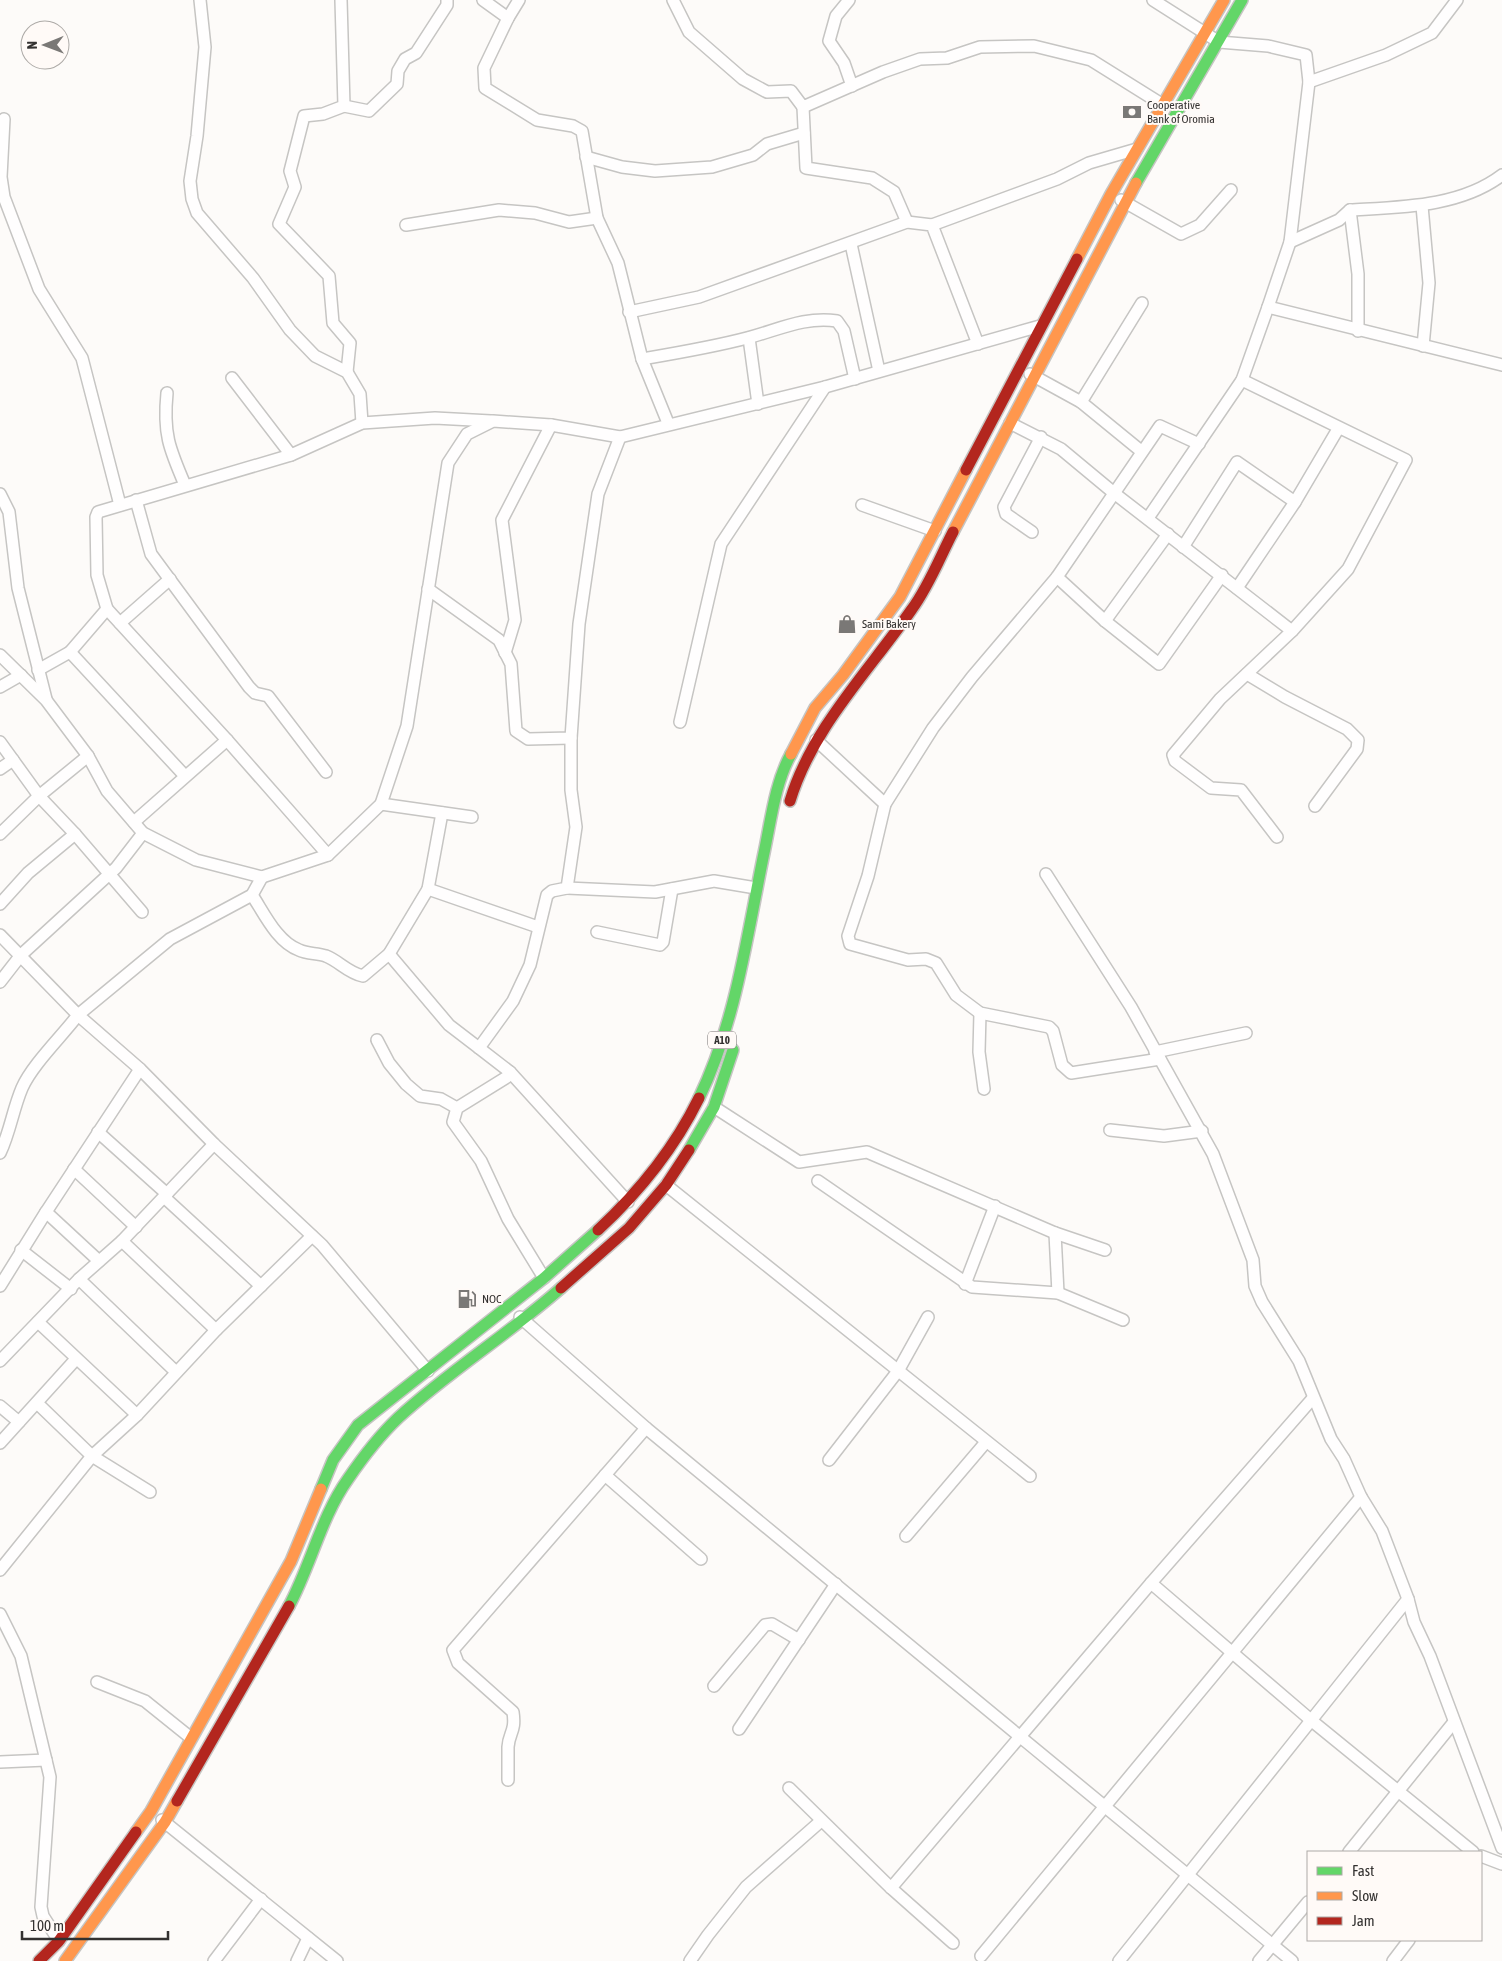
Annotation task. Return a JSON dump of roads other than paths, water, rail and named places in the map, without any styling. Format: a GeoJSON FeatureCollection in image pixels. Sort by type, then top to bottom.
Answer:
{"type":"FeatureCollection","features":[{"type":"Feature","properties":{"kind":"highway","name":"A10"},"geometry":{"type":"LineString","coordinates":[[40,1961],[59,1941],[151,1811],[291,1561],[333,1460],[358,1425],[428,1371],[506,1306],[544,1278],[628,1202],[671,1147],[702,1093],[714,1067],[732,1005],[774,805],[787,762],[815,708],[843,675],[900,597],[1040,326],[1111,194],[1224,0]]}},
{"type":"Feature","properties":{"kind":"highway"},"geometry":{"type":"LineString","coordinates":[[786,813],[797,778],[816,740],[914,607],[1125,202],[1242,0]]}},
{"type":"Feature","properties":{"kind":"highway"},"geometry":{"type":"LineString","coordinates":[[751,980],[762,924]]}},
{"type":"Feature","properties":{"kind":"highway","name":"A10"},"geometry":{"type":"LineString","coordinates":[[65,1961],[164,1822],[267,1647],[302,1581],[323,1526],[346,1481],[371,1447],[398,1418],[595,1259],[628,1228],[666,1186],[714,1107],[736,1042]]}},
{"type":"Feature","properties":{"kind":"street"},"geometry":{"type":"LineString","coordinates":[[200,0],[205,47],[197,136],[190,182],[192,199],[197,213],[253,278],[290,330],[315,356],[347,372],[360,394],[362,423]]}},
{"type":"Feature","properties":{"kind":"street"},"geometry":{"type":"LineString","coordinates":[[341,0],[344,106]]}},
{"type":"Feature","properties":{"kind":"street"},"geometry":{"type":"LineString","coordinates":[[347,372],[350,343],[333,324],[328,276],[279,224],[295,187],[290,171],[304,116],[323,114],[344,106],[369,111],[397,84],[398,72],[404,59],[416,53],[447,5],[447,0]]}},
{"type":"Feature","properties":{"kind":"street"},"geometry":{"type":"LineString","coordinates":[[483,0],[508,18]]}},
{"type":"Feature","properties":{"kind":"street"},"geometry":{"type":"LineString","coordinates":[[519,0],[508,18],[484,68],[484,88],[536,120],[573,126],[582,131],[597,218],[618,263],[642,359],[668,423]]}},
{"type":"Feature","properties":{"kind":"street"},"geometry":{"type":"LineString","coordinates":[[672,0],[689,32],[742,79],[767,92],[791,91],[803,107],[806,168],[872,178],[894,192],[907,222]]}},
{"type":"Feature","properties":{"kind":"street"},"geometry":{"type":"LineString","coordinates":[[849,0],[836,16],[829,41],[844,64],[852,86]]}},
{"type":"Feature","properties":{"kind":"street"},"geometry":{"type":"LineString","coordinates":[[1148,518],[1242,380],[1290,242],[1309,82],[1306,55],[1268,46],[1219,42],[1153,0]]}},
{"type":"Feature","properties":{"kind":"street"},"geometry":{"type":"LineString","coordinates":[[1309,82],[1386,54],[1432,33],[1457,0]]}},
{"type":"Feature","properties":{"kind":"street"},"geometry":{"type":"LineString","coordinates":[[803,107],[883,72],[920,59],[947,58],[980,47],[1034,46],[1091,60],[1163,105]]}},
{"type":"Feature","properties":{"kind":"street"},"geometry":{"type":"LineString","coordinates":[[4,119],[1,176],[4,197],[39,289],[82,358],[120,505]]}},
{"type":"Feature","properties":{"kind":"street"},"geometry":{"type":"LineString","coordinates":[[586,157],[622,167],[654,171],[712,167],[753,156],[767,144],[804,132]]}},
{"type":"Feature","properties":{"kind":"street"},"geometry":{"type":"LineString","coordinates":[[629,312],[699,297],[907,222],[932,225],[1057,179],[1089,163],[1138,149]]}},
{"type":"Feature","properties":{"kind":"street"},"geometry":{"type":"LineString","coordinates":[[1290,242],[1339,220],[1350,210],[1422,206],[1487,186],[1502,175]]}},
{"type":"Feature","properties":{"kind":"street"},"geometry":{"type":"LineString","coordinates":[[1111,194],[1181,234],[1200,225],[1231,190]]}},
{"type":"Feature","properties":{"kind":"street"},"geometry":{"type":"LineString","coordinates":[[1422,206],[1429,283],[1423,346]]}},
{"type":"Feature","properties":{"kind":"street"},"geometry":{"type":"LineString","coordinates":[[406,225],[499,210],[535,214],[569,222],[597,218]]}},
{"type":"Feature","properties":{"kind":"street"},"geometry":{"type":"LineString","coordinates":[[1350,210],[1358,274],[1358,331]]}},
{"type":"Feature","properties":{"kind":"street"},"geometry":{"type":"LineString","coordinates":[[932,225],[978,344]]}},
{"type":"Feature","properties":{"kind":"street"},"geometry":{"type":"LineString","coordinates":[[850,244],[879,371]]}},
{"type":"Feature","properties":{"kind":"street"},"geometry":{"type":"LineString","coordinates":[[1081,402],[1142,303]]}},
{"type":"Feature","properties":{"kind":"street"},"geometry":{"type":"LineString","coordinates":[[1268,308],[1502,365]]}},
{"type":"Feature","properties":{"kind":"street"},"geometry":{"type":"LineString","coordinates":[[642,359],[689,352],[749,338],[786,325],[821,319],[837,321],[844,331],[855,379]]}},
{"type":"Feature","properties":{"kind":"street"},"geometry":{"type":"LineString","coordinates":[[328,855],[227,740],[107,609],[97,575],[96,517],[98,512],[291,455],[362,423],[434,418],[493,421],[551,425],[620,437],[668,423],[758,404],[825,387],[1040,326]]}},
{"type":"Feature","properties":{"kind":"street"},"geometry":{"type":"LineString","coordinates":[[749,338],[758,404]]}},
{"type":"Feature","properties":{"kind":"street"},"geometry":{"type":"LineString","coordinates":[[1019,367],[1081,402],[1141,451]]}},
{"type":"Feature","properties":{"kind":"street"},"geometry":{"type":"LineString","coordinates":[[232,378],[291,455]]}},
{"type":"Feature","properties":{"kind":"street"},"geometry":{"type":"LineString","coordinates":[[1242,380],[1338,429],[1406,460],[1348,569],[1292,631],[1220,699],[1173,755],[1175,761],[1211,788],[1240,790],[1277,837]]}},
{"type":"Feature","properties":{"kind":"street"},"geometry":{"type":"LineString","coordinates":[[680,722],[721,544],[825,387]]}},
{"type":"Feature","properties":{"kind":"street"},"geometry":{"type":"LineString","coordinates":[[168,393],[165,418],[166,435],[185,485]]}},
{"type":"Feature","properties":{"kind":"street"},"geometry":{"type":"LineString","coordinates":[[0,654],[46,700],[88,756],[107,791],[143,833],[196,860],[262,877],[328,855],[381,804],[407,726],[448,463],[467,434],[493,421]]}},
{"type":"Feature","properties":{"kind":"street"},"geometry":{"type":"LineString","coordinates":[[1010,423],[1041,437],[1061,449],[1114,493],[1292,631]]}},
{"type":"Feature","properties":{"kind":"street"},"geometry":{"type":"LineString","coordinates":[[506,653],[515,620],[502,520],[551,425]]}},
{"type":"Feature","properties":{"kind":"street"},"geometry":{"type":"LineString","coordinates":[[1199,444],[1160,426],[1141,451],[1057,577],[972,676],[933,728],[885,804],[868,876],[848,936],[850,944],[908,960],[926,959],[936,963],[956,995],[980,1013],[1049,1027],[1053,1031],[1062,1065],[1071,1073],[1157,1055],[1246,1033]]}},
{"type":"Feature","properties":{"kind":"street"},"geometry":{"type":"LineString","coordinates":[[1237,588],[1295,502],[1338,429]]}},
{"type":"Feature","properties":{"kind":"street"},"geometry":{"type":"LineString","coordinates":[[567,888],[576,827],[571,790],[571,738],[579,624],[598,494],[620,437]]}},
{"type":"Feature","properties":{"kind":"street"},"geometry":{"type":"LineString","coordinates":[[1032,532],[1006,514],[1004,507],[1041,437]]}},
{"type":"Feature","properties":{"kind":"street"},"geometry":{"type":"LineString","coordinates":[[1183,547],[1237,462],[1295,502]]}},
{"type":"Feature","properties":{"kind":"street"},"geometry":{"type":"LineString","coordinates":[[0,494],[9,512],[18,588],[46,700]]}},
{"type":"Feature","properties":{"kind":"street"},"geometry":{"type":"LineString","coordinates":[[136,500],[152,554],[249,687],[255,693],[268,696],[326,772]]}},
{"type":"Feature","properties":{"kind":"street"},"geometry":{"type":"LineString","coordinates":[[862,505],[935,532]]}},
{"type":"Feature","properties":{"kind":"street"},"geometry":{"type":"LineString","coordinates":[[1105,621],[1168,534]]}},
{"type":"Feature","properties":{"kind":"street"},"geometry":{"type":"LineString","coordinates":[[1057,577],[1105,621],[1160,664],[1222,575]]}},
{"type":"Feature","properties":{"kind":"street"},"geometry":{"type":"LineString","coordinates":[[120,623],[170,579]]}},
{"type":"Feature","properties":{"kind":"street"},"geometry":{"type":"LineString","coordinates":[[428,589],[499,640],[510,664],[516,731],[528,739],[571,738]]}},
{"type":"Feature","properties":{"kind":"street"},"geometry":{"type":"LineString","coordinates":[[38,670],[70,652],[107,609]]}},
{"type":"Feature","properties":{"kind":"street"},"geometry":{"type":"LineString","coordinates":[[70,652],[185,776]]}},
{"type":"Feature","properties":{"kind":"street"},"geometry":{"type":"LineString","coordinates":[[1247,674],[1346,729],[1358,740],[1357,749],[1315,806]]}},
{"type":"Feature","properties":{"kind":"street"},"geometry":{"type":"LineString","coordinates":[[0,687],[21,675]]}},
{"type":"Feature","properties":{"kind":"street"},"geometry":{"type":"LineString","coordinates":[[134,822],[227,740]]}},
{"type":"Feature","properties":{"kind":"street"},"geometry":{"type":"LineString","coordinates":[[816,740],[885,804]]}},
{"type":"Feature","properties":{"kind":"street"},"geometry":{"type":"LineString","coordinates":[[0,742],[39,796],[75,834],[142,912]]}},
{"type":"Feature","properties":{"kind":"street"},"geometry":{"type":"LineString","coordinates":[[0,834],[39,796],[88,756]]}},
{"type":"Feature","properties":{"kind":"street"},"geometry":{"type":"LineString","coordinates":[[0,769],[13,760]]}},
{"type":"Feature","properties":{"kind":"street"},"geometry":{"type":"LineString","coordinates":[[381,804],[472,817]]}},
{"type":"Feature","properties":{"kind":"street"},"geometry":{"type":"LineString","coordinates":[[252,895],[272,925],[290,945],[299,950],[327,957],[354,974],[363,976],[390,954],[428,889],[442,813]]}},
{"type":"Feature","properties":{"kind":"street"},"geometry":{"type":"LineString","coordinates":[[0,982],[21,955],[109,875],[143,833]]}},
{"type":"Feature","properties":{"kind":"street"},"geometry":{"type":"LineString","coordinates":[[0,904],[28,873],[75,834]]}},
{"type":"Feature","properties":{"kind":"street"},"geometry":{"type":"LineString","coordinates":[[1046,874],[1131,1007],[1202,1131],[1213,1154],[1253,1260],[1256,1286],[1262,1302],[1300,1361],[1313,1398],[1361,1497],[1382,1531],[1408,1599],[1414,1622],[1430,1656],[1502,1848]]}},
{"type":"Feature","properties":{"kind":"street"},"geometry":{"type":"LineString","coordinates":[[0,1153],[22,1089],[32,1069],[41,1062],[78,1015],[170,939],[252,895],[262,877]]}},
{"type":"Feature","properties":{"kind":"street"},"geometry":{"type":"LineString","coordinates":[[479,1048],[513,1001],[530,965],[547,895],[552,891],[567,888],[635,892],[672,889],[714,881],[756,888]]}},
{"type":"Feature","properties":{"kind":"street"},"geometry":{"type":"LineString","coordinates":[[428,889],[538,927]]}},
{"type":"Feature","properties":{"kind":"street"},"geometry":{"type":"LineString","coordinates":[[597,932],[660,945],[663,942],[672,889]]}},
{"type":"Feature","properties":{"kind":"street"},"geometry":{"type":"LineString","coordinates":[[0,935],[78,1015],[140,1069],[214,1144],[312,1236],[339,1264],[428,1371]]}},
{"type":"Feature","properties":{"kind":"street"},"geometry":{"type":"LineString","coordinates":[[390,954],[450,1025],[510,1072],[628,1202]]}},
{"type":"Feature","properties":{"kind":"street"},"geometry":{"type":"LineString","coordinates":[[732,1005],[745,1008]]}},
{"type":"Feature","properties":{"kind":"street"},"geometry":{"type":"LineString","coordinates":[[980,1013],[979,1052],[984,1089]]}},
{"type":"Feature","properties":{"kind":"street"},"geometry":{"type":"LineString","coordinates":[[377,1040],[389,1064],[406,1084],[420,1096],[441,1099],[457,1108]]}},
{"type":"Feature","properties":{"kind":"street"},"geometry":{"type":"LineString","coordinates":[[0,1286],[21,1250],[140,1069]]}},
{"type":"Feature","properties":{"kind":"street"},"geometry":{"type":"LineString","coordinates":[[510,1072],[507,1077],[457,1108],[453,1122],[481,1161],[508,1219],[544,1278]]}},
{"type":"Feature","properties":{"kind":"street"},"geometry":{"type":"LineString","coordinates":[[714,1107],[799,1162],[866,1152],[1054,1233],[1105,1250]]}},
{"type":"Feature","properties":{"kind":"street"},"geometry":{"type":"LineString","coordinates":[[1110,1130],[1164,1136],[1202,1131]]}},
{"type":"Feature","properties":{"kind":"street"},"geometry":{"type":"LineString","coordinates":[[98,1132],[261,1286]]}},
{"type":"Feature","properties":{"kind":"street"},"geometry":{"type":"LineString","coordinates":[[1,1357],[136,1227],[214,1144]]}},
{"type":"Feature","properties":{"kind":"street"},"geometry":{"type":"LineString","coordinates":[[74,1169],[136,1227]]}},
{"type":"Feature","properties":{"kind":"street"},"geometry":{"type":"LineString","coordinates":[[818,1181],[964,1284],[979,1289],[1058,1293],[1123,1320]]}},
{"type":"Feature","properties":{"kind":"street"},"geometry":{"type":"LineString","coordinates":[[666,1186],[1030,1476]]}},
{"type":"Feature","properties":{"kind":"street"},"geometry":{"type":"LineString","coordinates":[[964,1284],[995,1206]]}},
{"type":"Feature","properties":{"kind":"street"},"geometry":{"type":"LineString","coordinates":[[46,1212],[99,1261]]}},
{"type":"Feature","properties":{"kind":"street"},"geometry":{"type":"LineString","coordinates":[[1054,1233],[1058,1293]]}},
{"type":"Feature","properties":{"kind":"street"},"geometry":{"type":"LineString","coordinates":[[0,1570],[92,1456],[137,1415],[216,1330],[312,1236]]}},
{"type":"Feature","properties":{"kind":"street"},"geometry":{"type":"LineString","coordinates":[[122,1241],[216,1330]]}},
{"type":"Feature","properties":{"kind":"street"},"geometry":{"type":"LineString","coordinates":[[21,1250],[71,1289]]}},
{"type":"Feature","properties":{"kind":"street"},"geometry":{"type":"LineString","coordinates":[[80,1279],[176,1372]]}},
{"type":"Feature","properties":{"kind":"street"},"geometry":{"type":"LineString","coordinates":[[506,1306],[646,1428],[1292,1961]]}},
{"type":"Feature","properties":{"kind":"street"},"geometry":{"type":"LineString","coordinates":[[829,1460],[898,1371],[928,1317]]}},
{"type":"Feature","properties":{"kind":"street"},"geometry":{"type":"LineString","coordinates":[[38,1322],[137,1415]]}},
{"type":"Feature","properties":{"kind":"street"},"geometry":{"type":"LineString","coordinates":[[0,1443],[76,1359]]}},
{"type":"Feature","properties":{"kind":"street"},"geometry":{"type":"LineString","coordinates":[[891,1888],[1151,1583],[1313,1398]]}},
{"type":"Feature","properties":{"kind":"street"},"geometry":{"type":"LineString","coordinates":[[37,1403],[92,1456],[150,1492]]}},
{"type":"Feature","properties":{"kind":"street"},"geometry":{"type":"LineString","coordinates":[[0,1406],[19,1422]]}},
{"type":"Feature","properties":{"kind":"street"},"geometry":{"type":"LineString","coordinates":[[508,1780],[508,1744],[513,1734],[513,1712],[458,1663],[453,1650],[646,1428]]}},
{"type":"Feature","properties":{"kind":"street"},"geometry":{"type":"LineString","coordinates":[[906,1536],[986,1442]]}},
{"type":"Feature","properties":{"kind":"street"},"geometry":{"type":"LineString","coordinates":[[606,1475],[701,1559]]}},
{"type":"Feature","properties":{"kind":"street"},"geometry":{"type":"LineString","coordinates":[[981,1956],[1361,1497]]}},
{"type":"Feature","properties":{"kind":"street"},"geometry":{"type":"LineString","coordinates":[[1151,1583],[1312,1721],[1400,1790],[1472,1851]]}},
{"type":"Feature","properties":{"kind":"street"},"geometry":{"type":"LineString","coordinates":[[739,1729],[836,1584]]}},
{"type":"Feature","properties":{"kind":"street"},"geometry":{"type":"LineString","coordinates":[[1119,1961],[1408,1599]]}},
{"type":"Feature","properties":{"kind":"street"},"geometry":{"type":"LineString","coordinates":[[0,1614],[22,1656],[50,1777],[41,1907],[43,1916],[59,1941]]}},
{"type":"Feature","properties":{"kind":"street"},"geometry":{"type":"LineString","coordinates":[[714,1686],[765,1625],[772,1624],[799,1640]]}},
{"type":"Feature","properties":{"kind":"street"},"geometry":{"type":"LineString","coordinates":[[250,1635],[267,1647]]}},
{"type":"Feature","properties":{"kind":"street"},"geometry":{"type":"LineString","coordinates":[[97,1682],[145,1701],[191,1738]]}},
{"type":"Feature","properties":{"kind":"street"},"geometry":{"type":"LineString","coordinates":[[1350,1851],[1454,1722]]}},
{"type":"Feature","properties":{"kind":"street"},"geometry":{"type":"LineString","coordinates":[[0,1762],[46,1760]]}},
{"type":"Feature","properties":{"kind":"street"},"geometry":{"type":"LineString","coordinates":[[789,1788],[891,1888],[953,1943]]}},
{"type":"Feature","properties":{"kind":"street"},"geometry":{"type":"LineString","coordinates":[[151,1811],[337,1961]]}},
{"type":"Feature","properties":{"kind":"street"},"geometry":{"type":"LineString","coordinates":[[690,1961],[746,1887],[821,1821]]}},
{"type":"Feature","properties":{"kind":"street"},"geometry":{"type":"LineString","coordinates":[[1482,1856],[1502,1864]]}},
{"type":"Feature","properties":{"kind":"street"},"geometry":{"type":"LineString","coordinates":[[214,1961],[261,1900]]}},
{"type":"Feature","properties":{"kind":"street"},"geometry":{"type":"LineString","coordinates":[[1259,1961],[1307,1903]]}},
{"type":"Feature","properties":{"kind":"street"},"geometry":{"type":"LineString","coordinates":[[297,1961],[308,1938]]}},
{"type":"Feature","properties":{"kind":"street"},"geometry":{"type":"LineString","coordinates":[[1393,1961],[1408,1941]]}},
{"type":"Feature","properties":{"kind":"place","name":"Cooperative Bank of Oromia"},"geometry":{"type":"Point","coordinates":[1132,112]}},
{"type":"Feature","properties":{"kind":"place","name":"Sami Bakery"},"geometry":{"type":"Point","coordinates":[847,624]}},
{"type":"Feature","properties":{"kind":"place","name":"NOC"},"geometry":{"type":"Point","coordinates":[467,1299]}}]}
